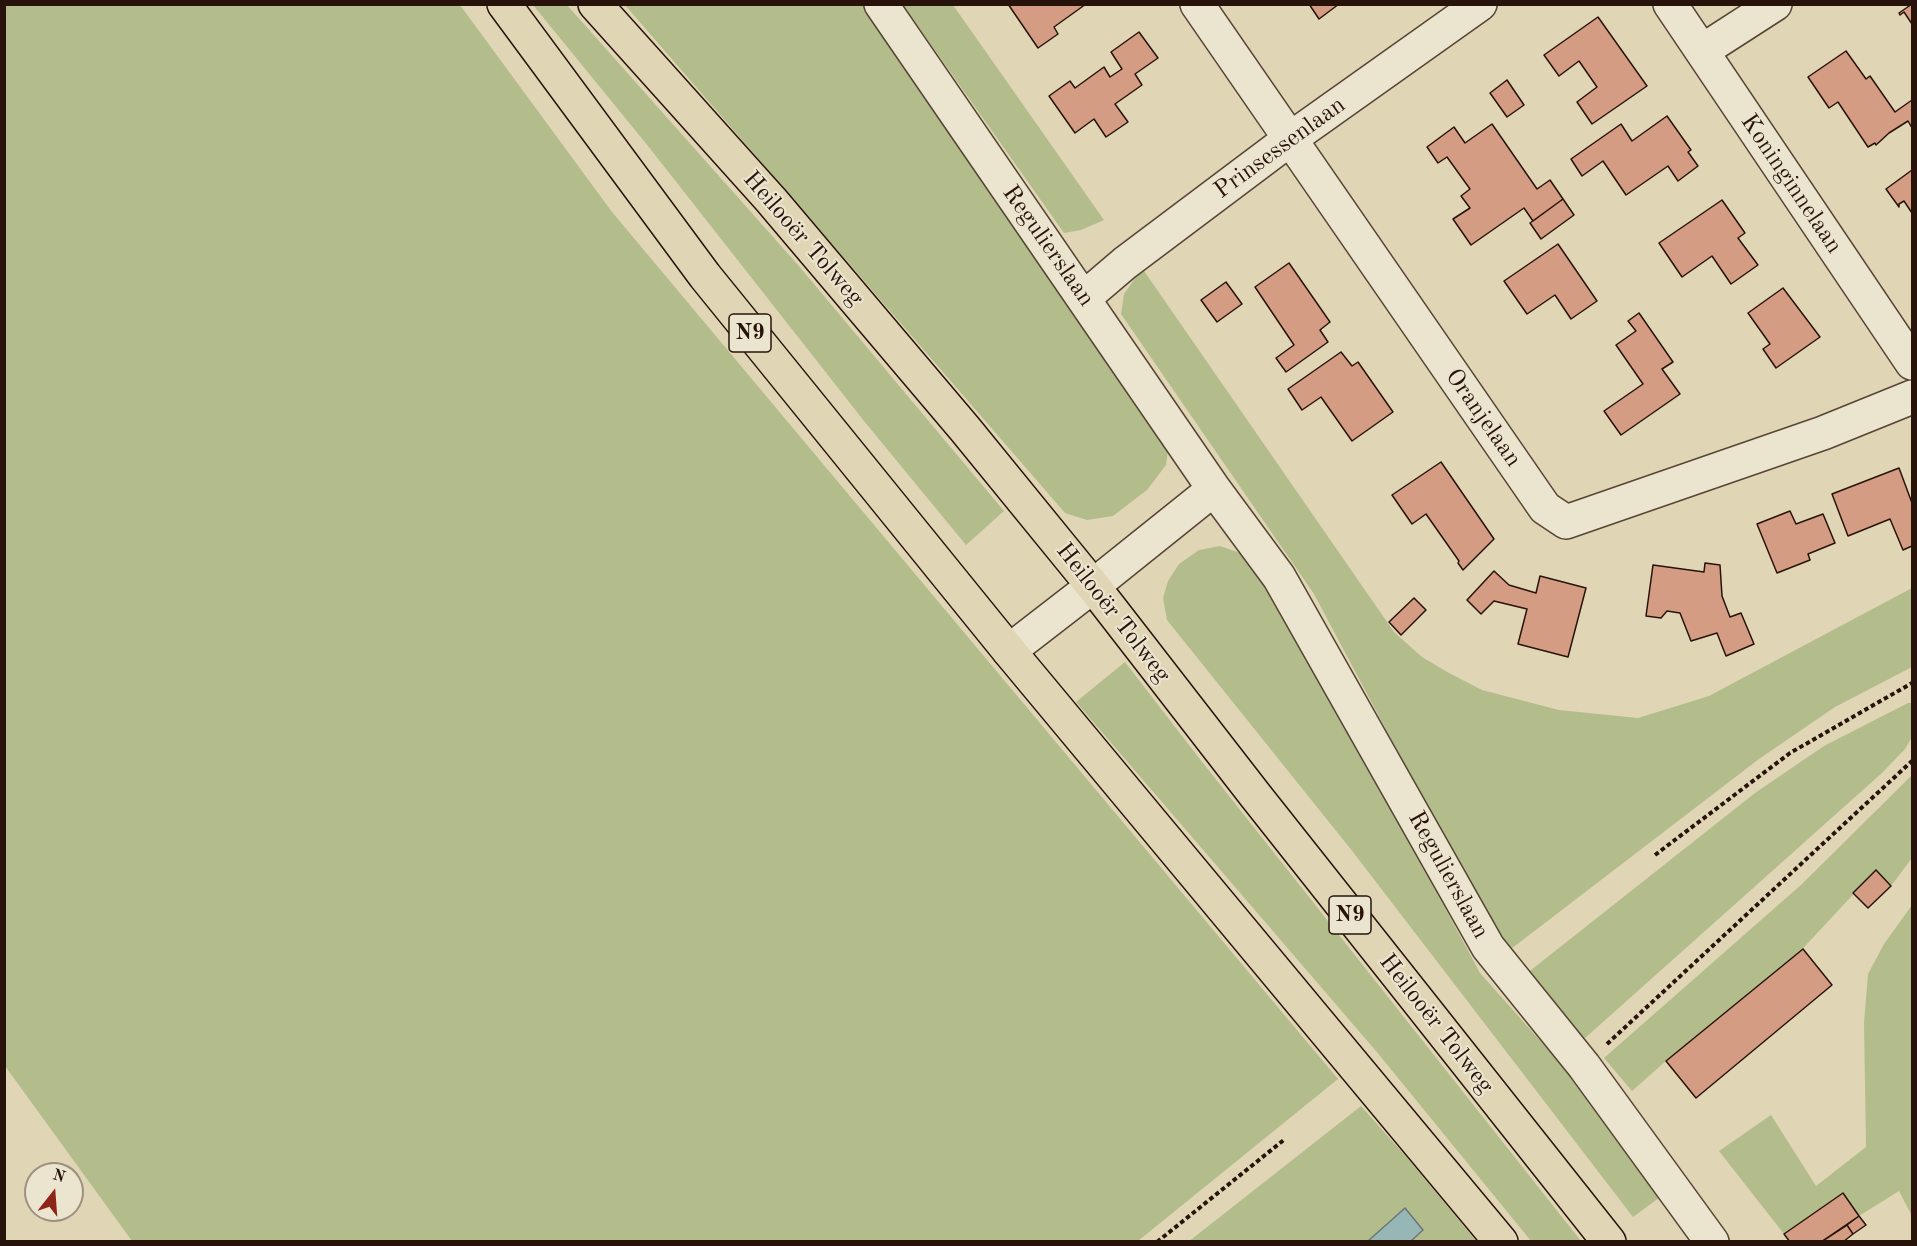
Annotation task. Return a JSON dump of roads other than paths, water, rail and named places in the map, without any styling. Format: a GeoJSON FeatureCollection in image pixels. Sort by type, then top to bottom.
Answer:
{"type":"FeatureCollection","features":[{"type":"Feature","properties":{"kind":"highway","name":"N9"},"geometry":{"type":"LineString","coordinates":[[504,4],[705,276],[1009,651],[1501,1242]]}},
{"type":"Feature","properties":{"kind":"highway","name":"Heilooër Tolweg"},"geometry":{"type":"LineString","coordinates":[[595,4],[771,200],[965,429],[1093,586],[1255,795],[1609,1242]]}},
{"type":"Feature","properties":{"kind":"street","name":"Regulierslaan"},"geometry":{"type":"LineString","coordinates":[[881,4],[1214,489],[1279,577],[1488,947],[1584,1066],[1712,1242]]}},
{"type":"Feature","properties":{"kind":"street","name":"Oranjelaan"},"geometry":{"type":"LineString","coordinates":[[1197,4],[1545,508],[1566,522],[1823,433],[1912,397]]}},
{"type":"Feature","properties":{"kind":"street","name":"Prinsessenlaan"},"geometry":{"type":"LineString","coordinates":[[1084,298],[1125,263],[1290,139],[1480,4]]}},
{"type":"Feature","properties":{"kind":"street","name":"Koninginnelaan"},"geometry":{"type":"LineString","coordinates":[[1670,4],[1912,363]]}},
{"type":"Feature","properties":{"kind":"street"},"geometry":{"type":"LineString","coordinates":[[1702,51],[1775,4]]}},
{"type":"Feature","properties":{"kind":"street"},"geometry":{"type":"LineString","coordinates":[[1009,651],[1214,489]]}},
{"type":"Feature","properties":{"kind":"water"},"geometry":{"type":"Polygon","coordinates":[[[1405,1208],[1423,1230],[1411,1241],[1368,1241],[1405,1208]]]}}]}
